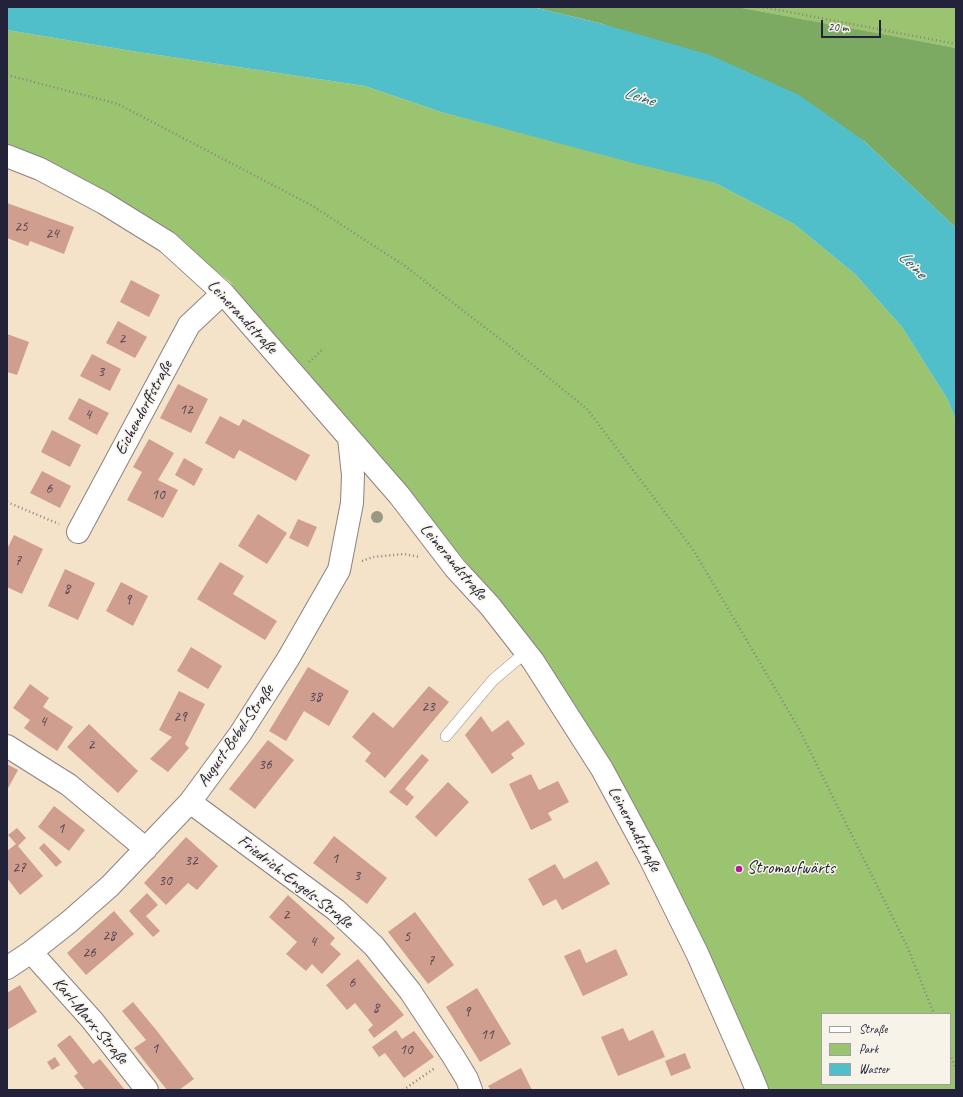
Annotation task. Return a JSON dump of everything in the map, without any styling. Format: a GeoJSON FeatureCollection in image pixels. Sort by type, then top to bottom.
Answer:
{"type":"FeatureCollection","features":[{"type":"Feature","properties":{"kind":"street","name":"Leinerandstraße"},"geometry":{"type":"LineString","coordinates":[[7,156],[40,169],[97,199],[167,242],[223,293],[399,495],[455,568],[490,606],[533,661],[602,769],[650,858],[697,953],[757,1090]]}},
{"type":"Feature","properties":{"kind":"street","name":"Eichendorffstraße"},"geometry":{"type":"LineString","coordinates":[[78,532],[189,325],[223,293]]}},
{"type":"Feature","properties":{"kind":"street","name":"August-Bebel-Straße"},"geometry":{"type":"LineString","coordinates":[[7,968],[31,952],[69,922],[110,886],[190,802],[240,734],[288,659],[340,570],[352,502],[353,475],[349,438]]}},
{"type":"Feature","properties":{"kind":"street"},"geometry":{"type":"LineString","coordinates":[[7,746],[69,784],[146,849]]}},
{"type":"Feature","properties":{"kind":"street","name":"Friedrich-Engels-Straße"},"geometry":{"type":"LineString","coordinates":[[190,802],[336,910],[374,946],[410,991],[453,1056],[471,1090]]}},
{"type":"Feature","properties":{"kind":"street","name":"Karl-Marx-Straße"},"geometry":{"type":"LineString","coordinates":[[31,952],[92,1020],[147,1090]]}},
{"type":"Feature","properties":{"kind":"lane"},"geometry":{"type":"LineString","coordinates":[[446,736],[493,680],[526,652]]}},
{"type":"Feature","properties":{"kind":"path"},"geometry":{"type":"LineString","coordinates":[[763,7],[956,44]]}},
{"type":"Feature","properties":{"kind":"path"},"geometry":{"type":"LineString","coordinates":[[7,75],[118,104],[311,205],[405,266],[517,352],[587,409],[694,551],[799,729],[907,946],[934,1013]]}},
{"type":"Feature","properties":{"kind":"path"},"geometry":{"type":"LineString","coordinates":[[7,502],[78,532]]}},
{"type":"Feature","properties":{"kind":"path"},"geometry":{"type":"LineString","coordinates":[[340,570],[373,557],[404,554],[425,558]]}},
{"type":"Feature","properties":{"kind":"path"},"geometry":{"type":"LineString","coordinates":[[403,1090],[453,1056]]}},
{"type":"Feature","properties":{"kind":"path"},"geometry":{"type":"LineString","coordinates":[[951,1056],[956,1068]]}},
{"type":"Feature","properties":{"kind":"green space"},"geometry":{"type":"Polygon","coordinates":[[[533,7],[737,7],[956,48],[956,228],[864,141],[603,24],[533,7]]]}},
{"type":"Feature","properties":{"kind":"green space"},"geometry":{"type":"Polygon","coordinates":[[[737,7],[956,7],[956,48],[873,33],[737,7]]]}},
{"type":"Feature","properties":{"kind":"green space"},"geometry":{"type":"Polygon","coordinates":[[[7,30],[138,52],[365,86],[441,112],[715,183],[794,224],[855,274],[902,327],[948,400],[956,420],[956,1090],[767,1090],[497,600],[420,506],[295,364],[230,282],[172,235],[7,147],[7,30]]]}},
{"type":"Feature","properties":{"kind":"water","name":"Leine"},"geometry":{"type":"Polygon","coordinates":[[[7,7],[533,7],[603,24],[710,55],[799,95],[864,141],[956,228],[956,420],[948,400],[902,327],[855,274],[794,224],[715,183],[629,162],[441,112],[365,86],[138,52],[7,30],[7,7]]]}},
{"type":"Feature","properties":{"kind":"building"},"geometry":{"type":"Polygon","coordinates":[[[7,203],[74,227],[64,254],[30,241],[28,246],[7,238],[7,203]]]}},
{"type":"Feature","properties":{"kind":"building"},"geometry":{"type":"Polygon","coordinates":[[[131,280],[160,295],[149,317],[120,302],[131,280]]]}},
{"type":"Feature","properties":{"kind":"building"},"geometry":{"type":"Polygon","coordinates":[[[118,321],[147,337],[135,358],[106,343],[118,321]]]}},
{"type":"Feature","properties":{"kind":"building"},"geometry":{"type":"Polygon","coordinates":[[[7,334],[29,342],[17,375],[7,372],[7,334]]]}},
{"type":"Feature","properties":{"kind":"building"},"geometry":{"type":"Polygon","coordinates":[[[92,354],[121,369],[110,391],[80,376],[92,354]]]}},
{"type":"Feature","properties":{"kind":"building"},"geometry":{"type":"Polygon","coordinates":[[[178,384],[208,399],[191,433],[160,418],[178,384]]]}},
{"type":"Feature","properties":{"kind":"building"},"geometry":{"type":"Polygon","coordinates":[[[79,398],[109,413],[97,435],[68,419],[79,398]]]}},
{"type":"Feature","properties":{"kind":"building"},"geometry":{"type":"Polygon","coordinates":[[[220,416],[239,426],[243,419],[310,455],[296,481],[239,450],[234,459],[205,443],[220,416]]]}},
{"type":"Feature","properties":{"kind":"building"},"geometry":{"type":"Polygon","coordinates":[[[52,430],[81,445],[70,467],[41,452],[52,430]]]}},
{"type":"Feature","properties":{"kind":"building"},"geometry":{"type":"Polygon","coordinates":[[[149,439],[174,453],[158,480],[178,490],[163,518],[127,500],[142,472],[133,467],[149,439]]]}},
{"type":"Feature","properties":{"kind":"building"},"geometry":{"type":"Polygon","coordinates":[[[184,458],[203,469],[194,486],[175,475],[184,458]]]}},
{"type":"Feature","properties":{"kind":"building"},"geometry":{"type":"Polygon","coordinates":[[[42,471],[71,486],[60,508],[30,493],[42,471]]]}},
{"type":"Feature","properties":{"kind":"building"},"geometry":{"type":"Polygon","coordinates":[[[258,514],[287,533],[267,564],[238,546],[258,514]]]}},
{"type":"Feature","properties":{"kind":"building"},"geometry":{"type":"Polygon","coordinates":[[[298,519],[317,527],[308,547],[289,538],[298,519]]]}},
{"type":"Feature","properties":{"kind":"building"},"geometry":{"type":"Polygon","coordinates":[[[14,535],[43,549],[22,594],[7,587],[7,549],[14,535]]]}},
{"type":"Feature","properties":{"kind":"building"},"geometry":{"type":"Polygon","coordinates":[[[220,562],[244,576],[233,594],[277,621],[265,640],[197,599],[220,562]]]}},
{"type":"Feature","properties":{"kind":"building"},"geometry":{"type":"Polygon","coordinates":[[[65,569],[95,583],[78,620],[48,606],[65,569]]]}},
{"type":"Feature","properties":{"kind":"building"},"geometry":{"type":"Polygon","coordinates":[[[121,582],[148,596],[133,626],[106,611],[121,582]]]}},
{"type":"Feature","properties":{"kind":"building"},"geometry":{"type":"Polygon","coordinates":[[[191,647],[222,666],[208,689],[177,671],[191,647]]]}},
{"type":"Feature","properties":{"kind":"building"},"geometry":{"type":"Polygon","coordinates":[[[308,667],[349,691],[329,726],[304,711],[286,741],[269,731],[308,667]]]}},
{"type":"Feature","properties":{"kind":"building"},"geometry":{"type":"Polygon","coordinates":[[[30,684],[49,698],[43,707],[73,727],[57,751],[24,728],[30,720],[13,708],[30,684]]]}},
{"type":"Feature","properties":{"kind":"building"},"geometry":{"type":"Polygon","coordinates":[[[429,686],[449,702],[385,778],[365,761],[371,753],[352,737],[373,712],[393,728],[429,686]]]}},
{"type":"Feature","properties":{"kind":"building"},"geometry":{"type":"Polygon","coordinates":[[[179,691],[205,704],[185,744],[189,748],[168,772],[150,759],[172,737],[159,730],[179,691]]]}},
{"type":"Feature","properties":{"kind":"building"},"geometry":{"type":"Polygon","coordinates":[[[481,716],[492,732],[508,720],[525,744],[511,754],[514,758],[492,774],[465,735],[481,716]]]}},
{"type":"Feature","properties":{"kind":"building"},"geometry":{"type":"Polygon","coordinates":[[[89,724],[138,771],[118,793],[67,747],[89,724]]]}},
{"type":"Feature","properties":{"kind":"building"},"geometry":{"type":"Polygon","coordinates":[[[268,740],[294,760],[255,809],[229,789],[268,740]]]}},
{"type":"Feature","properties":{"kind":"building"},"geometry":{"type":"Polygon","coordinates":[[[422,754],[429,760],[405,789],[414,797],[407,806],[389,792],[422,754]]]}},
{"type":"Feature","properties":{"kind":"building"},"geometry":{"type":"Polygon","coordinates":[[[7,764],[18,770],[7,790],[7,764]]]}},
{"type":"Feature","properties":{"kind":"building"},"geometry":{"type":"Polygon","coordinates":[[[531,774],[539,790],[558,781],[569,802],[548,813],[552,820],[531,830],[509,784],[531,774]]]}},
{"type":"Feature","properties":{"kind":"building"},"geometry":{"type":"Polygon","coordinates":[[[448,782],[469,802],[436,837],[415,817],[448,782]]]}},
{"type":"Feature","properties":{"kind":"building"},"geometry":{"type":"Polygon","coordinates":[[[54,806],[85,830],[69,851],[38,827],[54,806]]]}},
{"type":"Feature","properties":{"kind":"building"},"geometry":{"type":"Polygon","coordinates":[[[17,828],[26,838],[18,846],[43,876],[20,895],[7,878],[7,851],[16,844],[8,835],[17,828]]]}},
{"type":"Feature","properties":{"kind":"building"},"geometry":{"type":"Polygon","coordinates":[[[334,836],[387,878],[367,904],[313,863],[334,836]]]}},
{"type":"Feature","properties":{"kind":"building"},"geometry":{"type":"Polygon","coordinates":[[[186,837],[218,866],[197,890],[188,883],[166,905],[144,883],[186,837]]]}},
{"type":"Feature","properties":{"kind":"building"},"geometry":{"type":"Polygon","coordinates":[[[44,843],[62,862],[56,867],[39,848],[44,843]]]}},
{"type":"Feature","properties":{"kind":"building"},"geometry":{"type":"Polygon","coordinates":[[[597,861],[610,884],[562,910],[556,899],[543,906],[528,879],[555,864],[564,879],[597,861]]]}},
{"type":"Feature","properties":{"kind":"building"},"geometry":{"type":"Polygon","coordinates":[[[147,893],[158,905],[146,916],[160,931],[153,937],[129,911],[147,893]]]}},
{"type":"Feature","properties":{"kind":"building"},"geometry":{"type":"Polygon","coordinates":[[[288,895],[335,938],[330,944],[341,954],[322,974],[312,964],[306,971],[286,954],[297,942],[269,917],[288,895]]]}},
{"type":"Feature","properties":{"kind":"building"},"geometry":{"type":"Polygon","coordinates":[[[114,911],[134,934],[86,975],[67,953],[114,911]]]}},
{"type":"Feature","properties":{"kind":"building"},"geometry":{"type":"Polygon","coordinates":[[[415,912],[454,965],[428,984],[388,932],[415,912]]]}},
{"type":"Feature","properties":{"kind":"building"},"geometry":{"type":"Polygon","coordinates":[[[580,949],[586,963],[616,949],[628,975],[583,996],[564,956],[580,949]]]}},
{"type":"Feature","properties":{"kind":"building"},"geometry":{"type":"Polygon","coordinates":[[[358,959],[404,1015],[374,1038],[368,1030],[373,1025],[355,1003],[347,1010],[326,985],[358,959]]]}},
{"type":"Feature","properties":{"kind":"building"},"geometry":{"type":"Polygon","coordinates":[[[20,985],[37,1012],[7,1030],[7,993],[20,985]]]}},
{"type":"Feature","properties":{"kind":"building"},"geometry":{"type":"Polygon","coordinates":[[[477,988],[511,1044],[480,1062],[446,1007],[477,988]]]}},
{"type":"Feature","properties":{"kind":"building"},"geometry":{"type":"Polygon","coordinates":[[[133,1002],[194,1079],[179,1090],[167,1090],[134,1048],[146,1040],[122,1011],[133,1002]]]}},
{"type":"Feature","properties":{"kind":"building"},"geometry":{"type":"Polygon","coordinates":[[[623,1028],[629,1041],[653,1030],[665,1057],[618,1076],[601,1037],[623,1028]]]}},
{"type":"Feature","properties":{"kind":"building"},"geometry":{"type":"Polygon","coordinates":[[[396,1030],[402,1039],[414,1031],[434,1057],[404,1078],[385,1053],[379,1057],[372,1047],[396,1030]]]}},
{"type":"Feature","properties":{"kind":"building"},"geometry":{"type":"Polygon","coordinates":[[[70,1035],[93,1064],[100,1059],[125,1090],[85,1090],[74,1076],[78,1073],[57,1045],[70,1035]]]}},
{"type":"Feature","properties":{"kind":"building"},"geometry":{"type":"Polygon","coordinates":[[[685,1053],[691,1068],[671,1076],[665,1061],[685,1053]]]}},
{"type":"Feature","properties":{"kind":"building"},"geometry":{"type":"Polygon","coordinates":[[[55,1057],[60,1065],[52,1070],[47,1062],[55,1057]]]}},
{"type":"Feature","properties":{"kind":"building"},"geometry":{"type":"Polygon","coordinates":[[[521,1068],[532,1090],[491,1090],[488,1086],[521,1068]]]}},
{"type":"Feature","properties":{"kind":"place","name":"Stromaufwärts"},"geometry":{"type":"Point","coordinates":[739,869]}}]}
